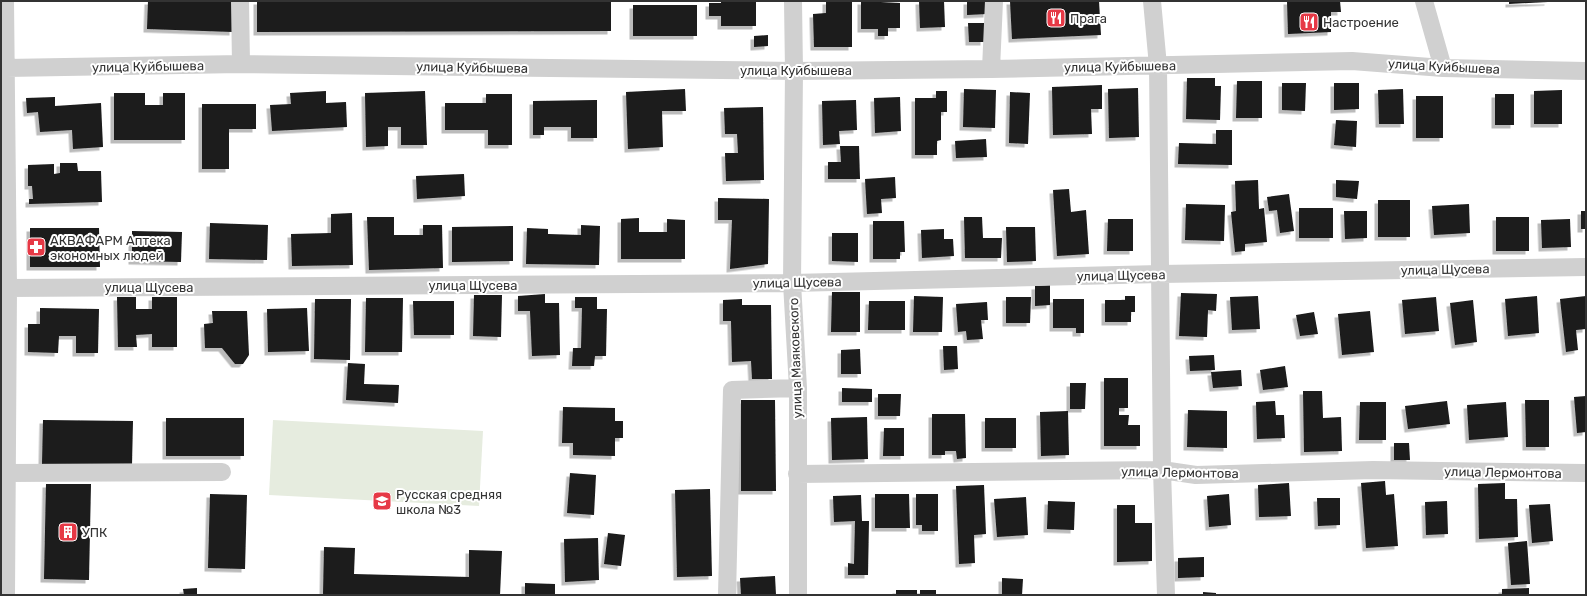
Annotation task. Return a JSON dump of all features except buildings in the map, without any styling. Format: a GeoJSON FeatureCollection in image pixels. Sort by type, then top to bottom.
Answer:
{"type":"FeatureCollection","features":[{"type":"Feature","properties":{"kind":"street"},"geometry":{"type":"LineString","coordinates":[[5,1],[8,288],[4,311],[7,473],[6,595]]}},
{"type":"Feature","properties":{"kind":"street"},"geometry":{"type":"LineString","coordinates":[[240,1],[241,64]]}},
{"type":"Feature","properties":{"kind":"street","name":"улица Маяковского"},"geometry":{"type":"LineString","coordinates":[[792,1],[794,71],[792,283],[798,388],[798,595]]}},
{"type":"Feature","properties":{"kind":"street"},"geometry":{"type":"LineString","coordinates":[[991,69],[994,1]]}},
{"type":"Feature","properties":{"kind":"street"},"geometry":{"type":"LineString","coordinates":[[1152,1],[1158,66],[1162,470],[1166,595]]}},
{"type":"Feature","properties":{"kind":"street"},"geometry":{"type":"LineString","coordinates":[[1424,1],[1443,68]]}},
{"type":"Feature","properties":{"kind":"street","name":"улица Куйбышева"},"geometry":{"type":"LineString","coordinates":[[6,68],[241,64],[794,71],[991,69],[1352,61],[1443,68],[1586,71]]}},
{"type":"Feature","properties":{"kind":"street","name":"улица Щусева"},"geometry":{"type":"LineString","coordinates":[[8,288],[792,283],[1160,274],[1586,267]]}},
{"type":"Feature","properties":{"kind":"street"},"geometry":{"type":"LineString","coordinates":[[727,595],[732,390],[798,388]]}},
{"type":"Feature","properties":{"kind":"street","name":"улица Лермонтова"},"geometry":{"type":"LineString","coordinates":[[797,474],[1162,470],[1196,475],[1374,470],[1586,473]]}},
{"type":"Feature","properties":{"kind":"street"},"geometry":{"type":"LineString","coordinates":[[7,473],[222,472]]}},
{"type":"Feature","properties":{"kind":"shaded area"},"geometry":{"type":"Polygon","coordinates":[[[273,420],[483,431],[479,506],[269,495],[273,420]]]}},
{"type":"Feature","properties":{"kind":"place","name":"Прага"},"geometry":{"type":"Point","coordinates":[1056,18]}},
{"type":"Feature","properties":{"kind":"place","name":"Настроение"},"geometry":{"type":"Point","coordinates":[1309,22]}},
{"type":"Feature","properties":{"kind":"place","name":"АКВАФАРМ Аптека экономных людей"},"geometry":{"type":"Point","coordinates":[36,247]}},
{"type":"Feature","properties":{"kind":"place","name":"Русская средняя школа №3"},"geometry":{"type":"Point","coordinates":[382,501]}},
{"type":"Feature","properties":{"kind":"place","name":"УПК"},"geometry":{"type":"Point","coordinates":[68,532]}}]}
